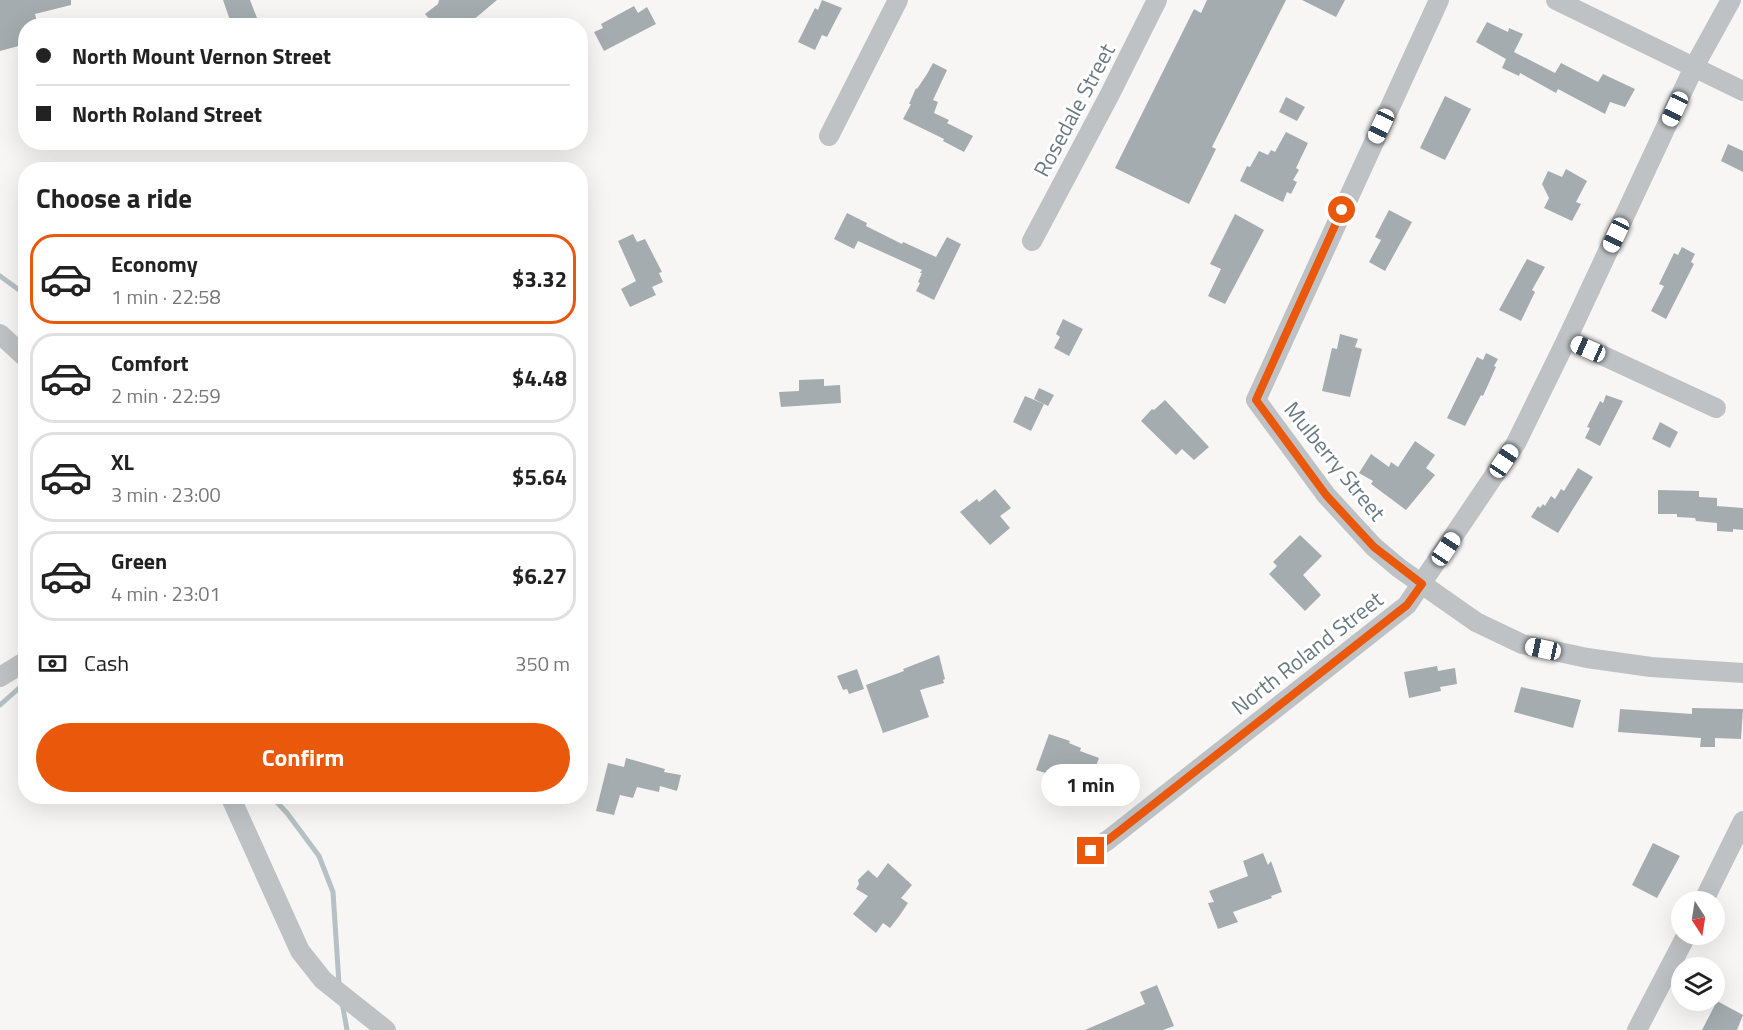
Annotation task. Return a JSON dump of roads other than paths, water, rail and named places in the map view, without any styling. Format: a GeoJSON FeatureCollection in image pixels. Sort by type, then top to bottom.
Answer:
{"type":"FeatureCollection","features":[{"type":"Feature","properties":{"kind":"street"},"geometry":{"type":"LineString","coordinates":[[829,136],[898,0]]}},
{"type":"Feature","properties":{"kind":"street","name":"Rosedale Street"},"geometry":{"type":"LineString","coordinates":[[1032,241],[1157,0]]}},
{"type":"Feature","properties":{"kind":"street","name":"Mulberry Street"},"geometry":{"type":"LineString","coordinates":[[1439,0],[1256,400],[1326,495],[1374,547],[1476,622],[1522,644],[1587,658],[1651,667],[1743,673]]}},
{"type":"Feature","properties":{"kind":"street"},"geometry":{"type":"LineString","coordinates":[[1556,0],[1743,91]]}},
{"type":"Feature","properties":{"kind":"street","name":"North Roland Street"},"geometry":{"type":"LineString","coordinates":[[1091,851],[1407,605],[1516,443],[1694,67],[1731,0]]}},
{"type":"Feature","properties":{"kind":"street"},"geometry":{"type":"LineString","coordinates":[[0,334],[18,351]]}},
{"type":"Feature","properties":{"kind":"street"},"geometry":{"type":"LineString","coordinates":[[1567,339],[1716,408]]}},
{"type":"Feature","properties":{"kind":"street"},"geometry":{"type":"LineString","coordinates":[[0,677],[18,666]]}},
{"type":"Feature","properties":{"kind":"street"},"geometry":{"type":"LineString","coordinates":[[234,804],[295,941],[311,966],[323,980],[386,1030]]}},
{"type":"Feature","properties":{"kind":"street"},"geometry":{"type":"LineString","coordinates":[[1708,891],[1743,821]]}},
{"type":"Feature","properties":{"kind":"street"},"geometry":{"type":"LineString","coordinates":[[1637,1030],[1681,945]]}},
{"type":"Feature","properties":{"kind":"waterway"},"geometry":{"type":"LineString","coordinates":[[0,276],[18,289]]}},
{"type":"Feature","properties":{"kind":"waterway"},"geometry":{"type":"LineString","coordinates":[[0,705],[18,689]]}},
{"type":"Feature","properties":{"kind":"waterway"},"geometry":{"type":"LineString","coordinates":[[279,804],[319,856],[333,892],[339,984]]}},
{"type":"Feature","properties":{"kind":"waterway"},"geometry":{"type":"LineString","coordinates":[[342,1002],[347,1030]]}}]}
